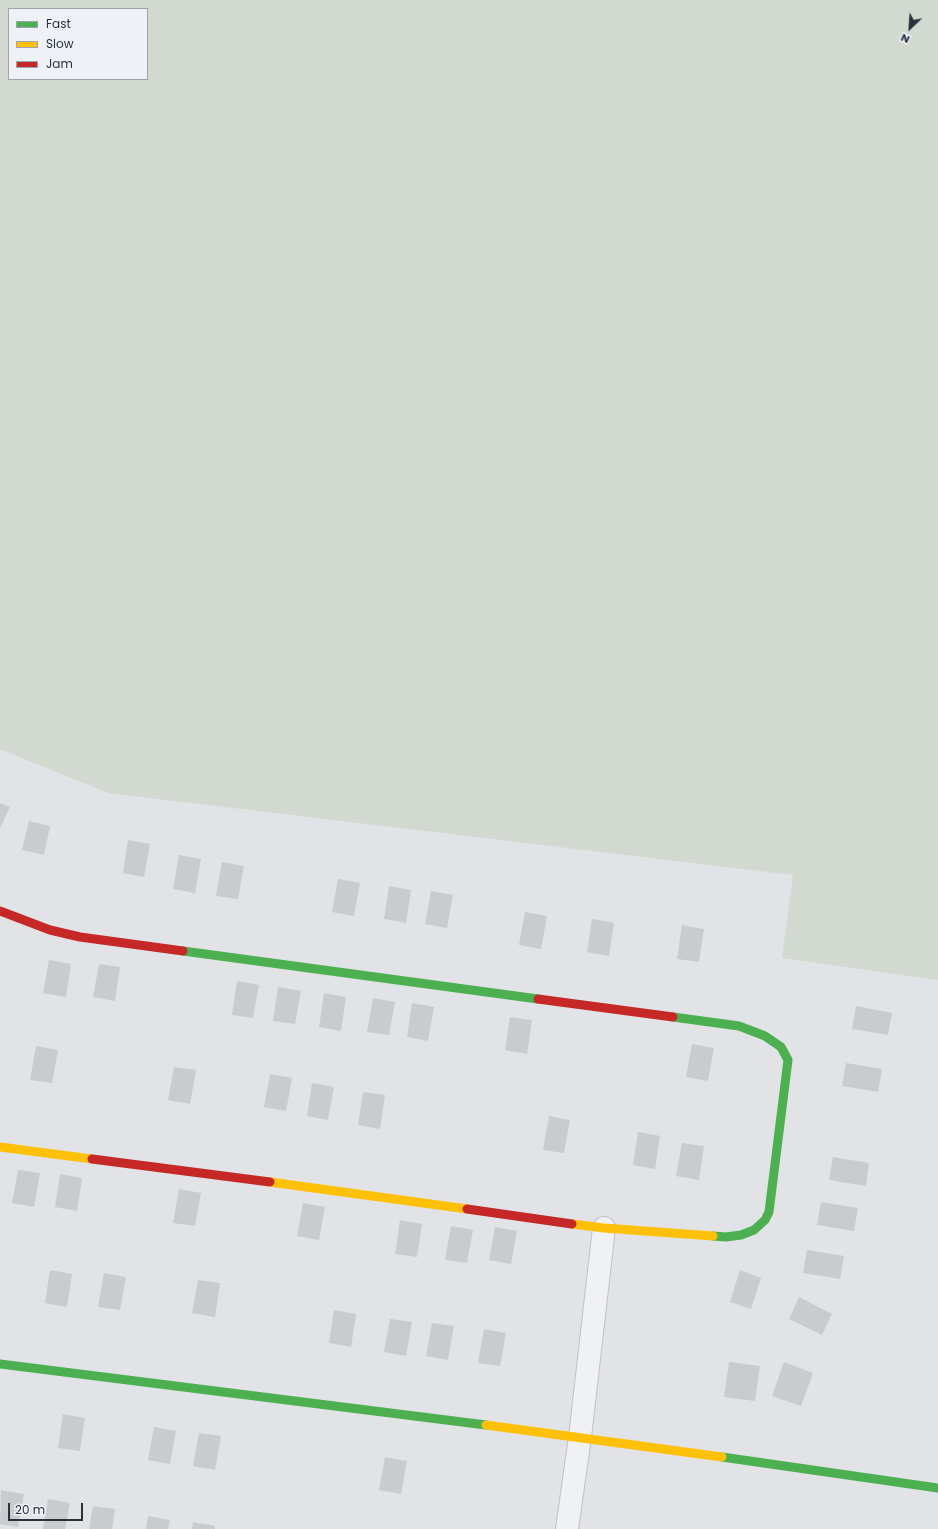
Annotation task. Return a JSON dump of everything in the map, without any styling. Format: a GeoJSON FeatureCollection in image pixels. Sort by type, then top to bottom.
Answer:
{"type":"FeatureCollection","features":[{"type":"Feature","properties":{"kind":"street"},"geometry":{"type":"LineString","coordinates":[[0,911],[50,930],[80,937],[739,1026],[765,1036],[781,1047],[788,1060],[769,1212],[765,1220],[754,1230],[741,1235],[726,1237],[604,1228],[0,1147]]}},
{"type":"Feature","properties":{"kind":"street"},"geometry":{"type":"LineString","coordinates":[[567,1529],[580,1437],[604,1228]]}},
{"type":"Feature","properties":{"kind":"street"},"geometry":{"type":"LineString","coordinates":[[0,1364],[580,1437],[938,1488]]}},
{"type":"Feature","properties":{"kind":"shaded area"},"geometry":{"type":"Polygon","coordinates":[[[0,0],[938,0],[938,980],[782,958],[793,875],[108,793],[0,749],[0,0]]]}},
{"type":"Feature","properties":{"kind":"building"},"geometry":{"type":"Polygon","coordinates":[[[0,803],[10,807],[0,828],[0,803]]]}},
{"type":"Feature","properties":{"kind":"building"},"geometry":{"type":"Polygon","coordinates":[[[29,821],[50,826],[44,855],[22,850],[29,821]]]}},
{"type":"Feature","properties":{"kind":"building"},"geometry":{"type":"Polygon","coordinates":[[[128,840],[150,844],[144,877],[123,873],[128,840]]]}},
{"type":"Feature","properties":{"kind":"building"},"geometry":{"type":"Polygon","coordinates":[[[179,855],[201,859],[195,893],[173,889],[179,855]]]}},
{"type":"Feature","properties":{"kind":"building"},"geometry":{"type":"Polygon","coordinates":[[[222,862],[244,866],[238,899],[216,896],[222,862]]]}},
{"type":"Feature","properties":{"kind":"building"},"geometry":{"type":"Polygon","coordinates":[[[338,879],[360,883],[354,916],[332,912],[338,879]]]}},
{"type":"Feature","properties":{"kind":"building"},"geometry":{"type":"Polygon","coordinates":[[[389,886],[411,890],[406,923],[384,919],[389,886]]]}},
{"type":"Feature","properties":{"kind":"building"},"geometry":{"type":"Polygon","coordinates":[[[431,891],[453,895],[447,928],[425,924],[431,891]]]}},
{"type":"Feature","properties":{"kind":"building"},"geometry":{"type":"Polygon","coordinates":[[[525,912],[547,916],[541,949],[519,945],[525,912]]]}},
{"type":"Feature","properties":{"kind":"building"},"geometry":{"type":"Polygon","coordinates":[[[592,919],[614,923],[609,956],[587,952],[592,919]]]}},
{"type":"Feature","properties":{"kind":"building"},"geometry":{"type":"Polygon","coordinates":[[[682,925],[704,929],[699,962],[677,959],[682,925]]]}},
{"type":"Feature","properties":{"kind":"building"},"geometry":{"type":"Polygon","coordinates":[[[49,960],[71,964],[66,997],[43,993],[49,960]]]}},
{"type":"Feature","properties":{"kind":"building"},"geometry":{"type":"Polygon","coordinates":[[[99,964],[120,967],[115,1001],[93,997],[99,964]]]}},
{"type":"Feature","properties":{"kind":"building"},"geometry":{"type":"Polygon","coordinates":[[[237,981],[259,985],[253,1018],[232,1015],[237,981]]]}},
{"type":"Feature","properties":{"kind":"building"},"geometry":{"type":"Polygon","coordinates":[[[278,987],[301,991],[295,1024],[273,1021],[278,987]]]}},
{"type":"Feature","properties":{"kind":"building"},"geometry":{"type":"Polygon","coordinates":[[[324,993],[346,997],[341,1031],[319,1027],[324,993]]]}},
{"type":"Feature","properties":{"kind":"building"},"geometry":{"type":"Polygon","coordinates":[[[373,998],[395,1002],[389,1035],[367,1032],[373,998]]]}},
{"type":"Feature","properties":{"kind":"building"},"geometry":{"type":"Polygon","coordinates":[[[412,1003],[434,1007],[428,1041],[407,1037],[412,1003]]]}},
{"type":"Feature","properties":{"kind":"building"},"geometry":{"type":"Polygon","coordinates":[[[856,1006],[892,1013],[888,1035],[852,1029],[856,1006]]]}},
{"type":"Feature","properties":{"kind":"building"},"geometry":{"type":"Polygon","coordinates":[[[510,1017],[532,1020],[527,1054],[505,1050],[510,1017]]]}},
{"type":"Feature","properties":{"kind":"building"},"geometry":{"type":"Polygon","coordinates":[[[692,1044],[714,1048],[708,1081],[686,1077],[692,1044]]]}},
{"type":"Feature","properties":{"kind":"building"},"geometry":{"type":"Polygon","coordinates":[[[36,1046],[58,1050],[52,1083],[30,1080],[36,1046]]]}},
{"type":"Feature","properties":{"kind":"building"},"geometry":{"type":"Polygon","coordinates":[[[846,1063],[882,1069],[878,1092],[842,1086],[846,1063]]]}},
{"type":"Feature","properties":{"kind":"building"},"geometry":{"type":"Polygon","coordinates":[[[174,1067],[196,1070],[190,1104],[168,1100],[174,1067]]]}},
{"type":"Feature","properties":{"kind":"building"},"geometry":{"type":"Polygon","coordinates":[[[270,1074],[292,1078],[286,1111],[264,1107],[270,1074]]]}},
{"type":"Feature","properties":{"kind":"building"},"geometry":{"type":"Polygon","coordinates":[[[312,1083],[334,1087],[328,1120],[307,1116],[312,1083]]]}},
{"type":"Feature","properties":{"kind":"building"},"geometry":{"type":"Polygon","coordinates":[[[363,1092],[385,1095],[380,1129],[358,1125],[363,1092]]]}},
{"type":"Feature","properties":{"kind":"building"},"geometry":{"type":"Polygon","coordinates":[[[549,1116],[570,1120],[564,1153],[543,1150],[549,1116]]]}},
{"type":"Feature","properties":{"kind":"building"},"geometry":{"type":"Polygon","coordinates":[[[638,1132],[660,1136],[655,1169],[633,1165],[638,1132]]]}},
{"type":"Feature","properties":{"kind":"building"},"geometry":{"type":"Polygon","coordinates":[[[682,1143],[704,1146],[699,1180],[676,1176],[682,1143]]]}},
{"type":"Feature","properties":{"kind":"building"},"geometry":{"type":"Polygon","coordinates":[[[833,1157],[869,1163],[866,1186],[829,1180],[833,1157]]]}},
{"type":"Feature","properties":{"kind":"building"},"geometry":{"type":"Polygon","coordinates":[[[18,1170],[40,1173],[34,1207],[12,1203],[18,1170]]]}},
{"type":"Feature","properties":{"kind":"building"},"geometry":{"type":"Polygon","coordinates":[[[60,1174],[82,1178],[77,1211],[55,1207],[60,1174]]]}},
{"type":"Feature","properties":{"kind":"building"},"geometry":{"type":"Polygon","coordinates":[[[179,1189],[201,1193],[195,1226],[173,1223],[179,1189]]]}},
{"type":"Feature","properties":{"kind":"building"},"geometry":{"type":"Polygon","coordinates":[[[821,1202],[858,1208],[854,1231],[817,1225],[821,1202]]]}},
{"type":"Feature","properties":{"kind":"building"},"geometry":{"type":"Polygon","coordinates":[[[303,1203],[325,1207],[319,1240],[297,1236],[303,1203]]]}},
{"type":"Feature","properties":{"kind":"building"},"geometry":{"type":"Polygon","coordinates":[[[400,1220],[422,1224],[417,1257],[395,1254],[400,1220]]]}},
{"type":"Feature","properties":{"kind":"building"},"geometry":{"type":"Polygon","coordinates":[[[451,1226],[473,1230],[467,1263],[445,1260],[451,1226]]]}},
{"type":"Feature","properties":{"kind":"building"},"geometry":{"type":"Polygon","coordinates":[[[495,1227],[517,1231],[511,1264],[489,1260],[495,1227]]]}},
{"type":"Feature","properties":{"kind":"building"},"geometry":{"type":"Polygon","coordinates":[[[807,1250],[844,1256],[840,1279],[803,1273],[807,1250]]]}},
{"type":"Feature","properties":{"kind":"building"},"geometry":{"type":"Polygon","coordinates":[[[50,1270],[72,1274],[67,1307],[45,1303],[50,1270]]]}},
{"type":"Feature","properties":{"kind":"building"},"geometry":{"type":"Polygon","coordinates":[[[740,1270],[761,1278],[751,1309],[730,1302],[740,1270]]]}},
{"type":"Feature","properties":{"kind":"building"},"geometry":{"type":"Polygon","coordinates":[[[104,1273],[126,1277],[120,1310],[98,1307],[104,1273]]]}},
{"type":"Feature","properties":{"kind":"building"},"geometry":{"type":"Polygon","coordinates":[[[198,1280],[220,1283],[215,1317],[192,1313],[198,1280]]]}},
{"type":"Feature","properties":{"kind":"building"},"geometry":{"type":"Polygon","coordinates":[[[799,1297],[832,1314],[822,1335],[789,1319],[799,1297]]]}},
{"type":"Feature","properties":{"kind":"building"},"geometry":{"type":"Polygon","coordinates":[[[334,1310],[356,1314],[351,1347],[329,1343],[334,1310]]]}},
{"type":"Feature","properties":{"kind":"building"},"geometry":{"type":"Polygon","coordinates":[[[390,1319],[412,1322],[406,1356],[384,1352],[390,1319]]]}},
{"type":"Feature","properties":{"kind":"building"},"geometry":{"type":"Polygon","coordinates":[[[432,1323],[454,1326],[448,1360],[426,1356],[432,1323]]]}},
{"type":"Feature","properties":{"kind":"building"},"geometry":{"type":"Polygon","coordinates":[[[484,1329],[506,1333],[500,1366],[478,1363],[484,1329]]]}},
{"type":"Feature","properties":{"kind":"building"},"geometry":{"type":"Polygon","coordinates":[[[729,1362],[760,1366],[755,1401],[724,1397],[729,1362]]]}},
{"type":"Feature","properties":{"kind":"building"},"geometry":{"type":"Polygon","coordinates":[[[784,1362],[813,1373],[801,1406],[772,1396],[784,1362]]]}},
{"type":"Feature","properties":{"kind":"building"},"geometry":{"type":"Polygon","coordinates":[[[63,1414],[85,1418],[80,1451],[58,1448],[63,1414]]]}},
{"type":"Feature","properties":{"kind":"building"},"geometry":{"type":"Polygon","coordinates":[[[154,1427],[176,1431],[170,1464],[148,1460],[154,1427]]]}},
{"type":"Feature","properties":{"kind":"building"},"geometry":{"type":"Polygon","coordinates":[[[199,1433],[221,1436],[215,1470],[193,1466],[199,1433]]]}},
{"type":"Feature","properties":{"kind":"building"},"geometry":{"type":"Polygon","coordinates":[[[385,1457],[407,1461],[401,1494],[379,1490],[385,1457]]]}},
{"type":"Feature","properties":{"kind":"building"},"geometry":{"type":"Polygon","coordinates":[[[1,1490],[24,1494],[18,1527],[0,1524],[1,1490]]]}},
{"type":"Feature","properties":{"kind":"building"},"geometry":{"type":"Polygon","coordinates":[[[48,1499],[70,1503],[65,1529],[43,1529],[48,1499]]]}},
{"type":"Feature","properties":{"kind":"building"},"geometry":{"type":"Polygon","coordinates":[[[93,1506],[115,1509],[112,1529],[89,1529],[93,1506]]]}},
{"type":"Feature","properties":{"kind":"building"},"geometry":{"type":"Polygon","coordinates":[[[148,1516],[170,1520],[168,1529],[146,1529],[148,1516]]]}},
{"type":"Feature","properties":{"kind":"building"},"geometry":{"type":"Polygon","coordinates":[[[193,1522],[215,1526],[215,1529],[192,1529],[193,1522]]]}},
{"type":"Feature","properties":{"kind":"traffic: fast"},"geometry":{"type":"LineString","coordinates":[[183,951],[538,999]]}},
{"type":"Feature","properties":{"kind":"traffic: fast"},"geometry":{"type":"LineString","coordinates":[[673,1017],[739,1026],[765,1036],[781,1047],[788,1060],[769,1212],[765,1220],[754,1230],[741,1235],[726,1237],[713,1236]]}},
{"type":"Feature","properties":{"kind":"traffic: fast"},"geometry":{"type":"LineString","coordinates":[[0,1364],[486,1425]]}},
{"type":"Feature","properties":{"kind":"traffic: fast"},"geometry":{"type":"LineString","coordinates":[[722,1457],[938,1488]]}},
{"type":"Feature","properties":{"kind":"traffic: slow"},"geometry":{"type":"LineString","coordinates":[[0,1147],[92,1159]]}},
{"type":"Feature","properties":{"kind":"traffic: slow"},"geometry":{"type":"LineString","coordinates":[[270,1182],[467,1209]]}},
{"type":"Feature","properties":{"kind":"traffic: slow"},"geometry":{"type":"LineString","coordinates":[[572,1224],[604,1228],[713,1236]]}},
{"type":"Feature","properties":{"kind":"traffic: slow"},"geometry":{"type":"LineString","coordinates":[[486,1425],[722,1457]]}},
{"type":"Feature","properties":{"kind":"traffic: jam"},"geometry":{"type":"LineString","coordinates":[[0,911],[50,930],[80,937],[183,951]]}},
{"type":"Feature","properties":{"kind":"traffic: jam"},"geometry":{"type":"LineString","coordinates":[[538,999],[673,1017]]}},
{"type":"Feature","properties":{"kind":"traffic: jam"},"geometry":{"type":"LineString","coordinates":[[92,1159],[270,1182]]}},
{"type":"Feature","properties":{"kind":"traffic: jam"},"geometry":{"type":"LineString","coordinates":[[467,1209],[572,1224]]}}]}
